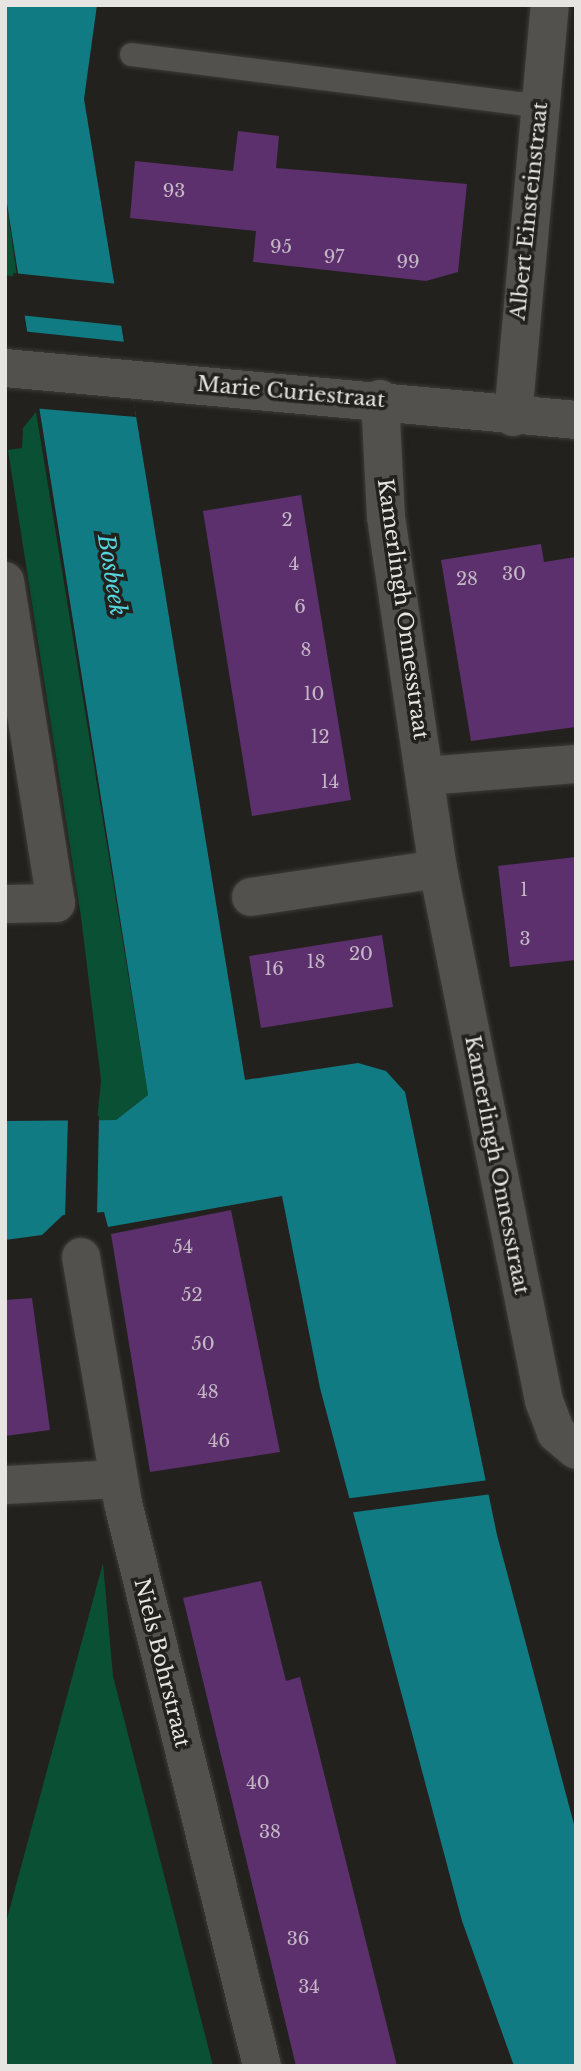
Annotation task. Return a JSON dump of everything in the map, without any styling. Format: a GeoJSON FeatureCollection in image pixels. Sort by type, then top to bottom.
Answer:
{"type":"FeatureCollection","features":[{"type":"Feature","properties":{"kind":"street","name":"Albert Einsteinstraat"},"geometry":{"type":"LineString","coordinates":[[513,417],[550,5]]}},
{"type":"Feature","properties":{"kind":"street","name":"Marie Curiestraat"},"geometry":{"type":"LineString","coordinates":[[11,368],[380,399],[513,417],[576,420]]}},
{"type":"Feature","properties":{"kind":"street","name":"Kamerlingh Onnesstraat"},"geometry":{"type":"LineString","coordinates":[[380,399],[386,517],[438,869],[544,1401],[556,1433],[576,1450]]}},
{"type":"Feature","properties":{"kind":"street"},"geometry":{"type":"LineString","coordinates":[[5,581],[56,903],[5,904]]}},
{"type":"Feature","properties":{"kind":"street"},"geometry":{"type":"LineString","coordinates":[[426,776],[576,764]]}},
{"type":"Feature","properties":{"kind":"street"},"geometry":{"type":"LineString","coordinates":[[251,897],[438,869]]}},
{"type":"Feature","properties":{"kind":"street","name":"Niels Bohrstraat"},"geometry":{"type":"LineString","coordinates":[[81,1256],[117,1479],[262,2066]]}},
{"type":"Feature","properties":{"kind":"street"},"geometry":{"type":"LineString","coordinates":[[5,1485],[117,1479]]}},
{"type":"Feature","properties":{"kind":"lane"},"geometry":{"type":"LineString","coordinates":[[131,54],[540,106]]}},
{"type":"Feature","properties":{"kind":"green space"},"geometry":{"type":"Polygon","coordinates":[[[5,191],[13,248],[17,277],[5,275],[5,191]]]}},
{"type":"Feature","properties":{"kind":"green space"},"geometry":{"type":"Polygon","coordinates":[[[36,412],[148,1095],[116,1120],[97,1120],[101,1080],[81,917],[8,450],[22,448],[23,428],[36,412]]]}},
{"type":"Feature","properties":{"kind":"green space"},"geometry":{"type":"Polygon","coordinates":[[[103,1563],[113,1676],[213,2066],[5,2066],[5,1926],[103,1563]]]}},
{"type":"Feature","properties":{"kind":"water","name":"Bosbeek"},"geometry":{"type":"Polygon","coordinates":[[[5,5],[97,5],[84,99],[245,1080],[358,1063],[386,1071],[405,1092],[497,1535],[576,1832],[576,2066],[514,2066],[462,1921],[320,1388],[282,1196],[108,1227],[104,1212],[63,1215],[42,1235],[5,1240],[5,1121],[116,1120],[148,1095],[5,191],[5,5]]]}},
{"type":"Feature","properties":{"kind":"pier"},"geometry":{"type":"Polygon","coordinates":[[[13,273],[118,284],[124,326],[19,315],[13,273]]]}},
{"type":"Feature","properties":{"kind":"pier"},"geometry":{"type":"Polygon","coordinates":[[[21,331],[126,342],[136,417],[32,408],[21,331]]]}},
{"type":"Feature","properties":{"kind":"pier"},"geometry":{"type":"Polygon","coordinates":[[[99,1116],[97,1216],[65,1218],[68,1117],[99,1116]]]}},
{"type":"Feature","properties":{"kind":"pier"},"geometry":{"type":"Polygon","coordinates":[[[489,1480],[492,1494],[348,1513],[344,1499],[489,1480]]]}},
{"type":"Feature","properties":{"kind":"building"},"geometry":{"type":"Polygon","coordinates":[[[238,131],[279,136],[276,168],[467,184],[458,272],[426,281],[253,262],[256,231],[130,218],[135,161],[233,171],[238,131]]]}},
{"type":"Feature","properties":{"kind":"building"},"geometry":{"type":"Polygon","coordinates":[[[301,495],[351,800],[252,816],[203,511],[301,495]]]}},
{"type":"Feature","properties":{"kind":"building"},"geometry":{"type":"Polygon","coordinates":[[[541,544],[544,562],[576,557],[576,727],[471,741],[441,560],[541,544]]]}},
{"type":"Feature","properties":{"kind":"building"},"geometry":{"type":"Polygon","coordinates":[[[576,857],[576,960],[510,967],[498,866],[576,857]]]}},
{"type":"Feature","properties":{"kind":"building"},"geometry":{"type":"Polygon","coordinates":[[[382,935],[393,1007],[261,1028],[249,956],[382,935]]]}},
{"type":"Feature","properties":{"kind":"building"},"geometry":{"type":"Polygon","coordinates":[[[231,1210],[280,1452],[150,1472],[111,1234],[231,1210]]]}},
{"type":"Feature","properties":{"kind":"building"},"geometry":{"type":"Polygon","coordinates":[[[32,1298],[50,1430],[5,1436],[5,1300],[32,1298]]]}},
{"type":"Feature","properties":{"kind":"building"},"geometry":{"type":"Polygon","coordinates":[[[261,1581],[286,1681],[300,1677],[397,2066],[296,2066],[183,1598],[261,1581]]]}}]}
